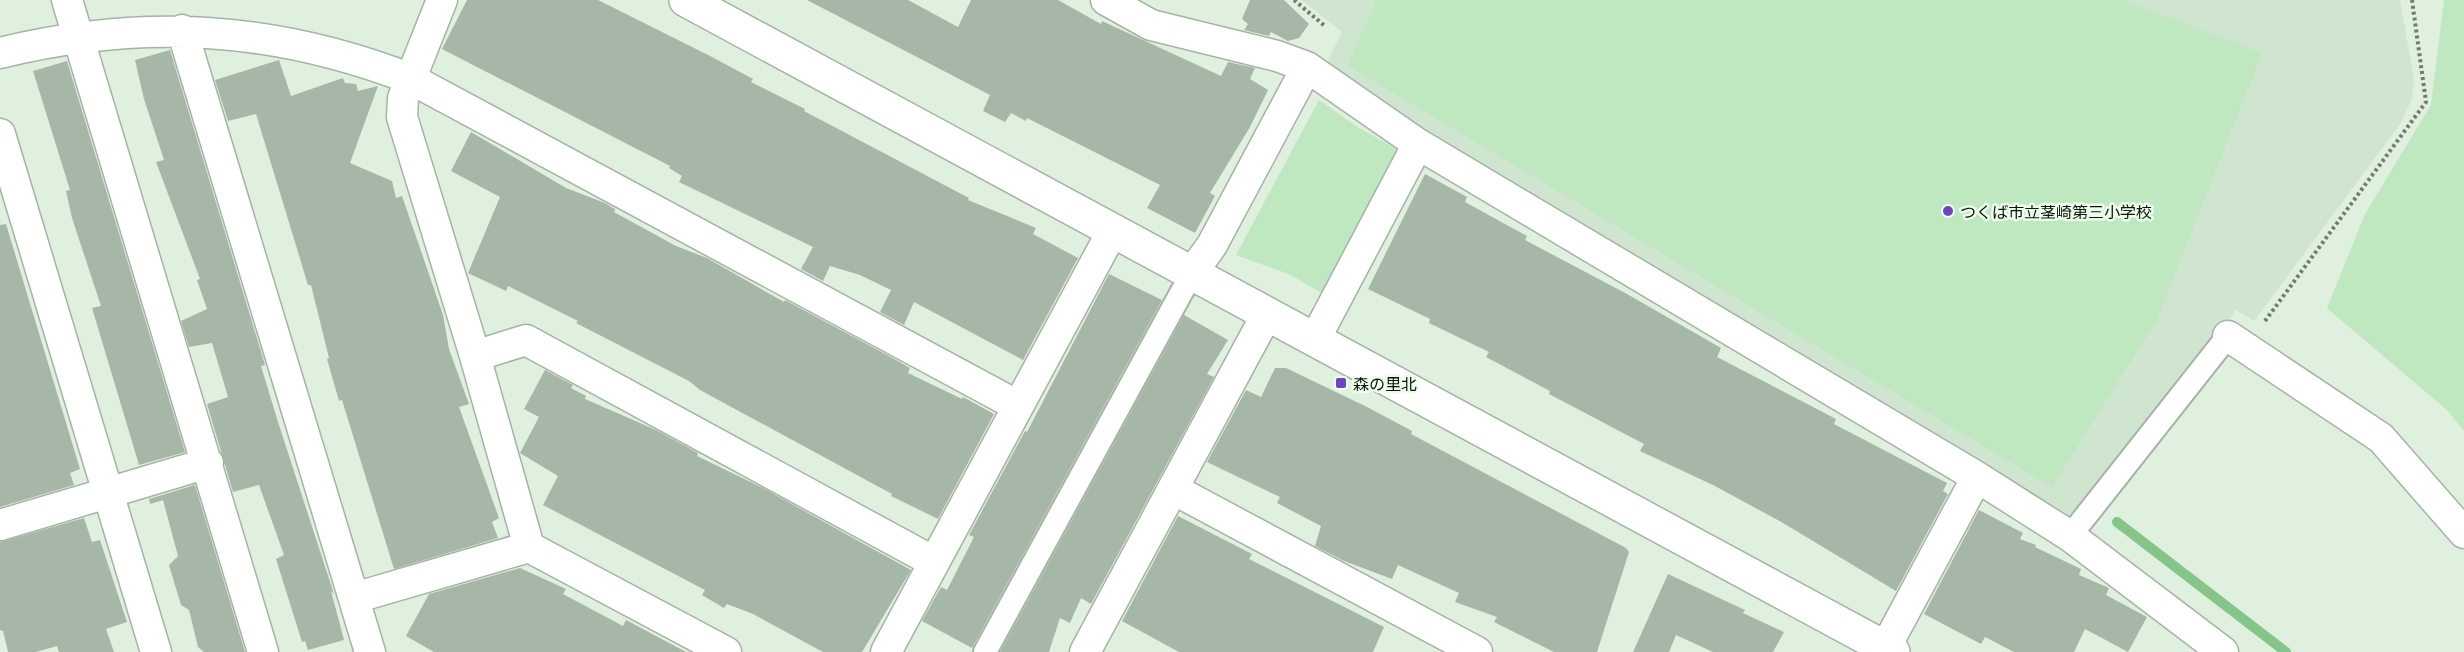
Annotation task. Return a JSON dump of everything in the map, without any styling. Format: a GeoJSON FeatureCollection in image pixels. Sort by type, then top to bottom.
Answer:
{"type":"FeatureCollection","features":[{"type":"Feature","properties":{"kind":"street"},"geometry":{"type":"LineString","coordinates":[[67,0],[263,652]]}},
{"type":"Feature","properties":{"kind":"street"},"geometry":{"type":"LineString","coordinates":[[442,0],[403,98],[402,117],[475,356],[529,547]]}},
{"type":"Feature","properties":{"kind":"street"},"geometry":{"type":"LineString","coordinates":[[686,0],[1887,651],[1977,477]]}},
{"type":"Feature","properties":{"kind":"street"},"geometry":{"type":"LineString","coordinates":[[1106,0],[1151,25],[1277,56],[1307,68],[1418,144],[1977,477],[2070,536],[2223,652]]}},
{"type":"Feature","properties":{"kind":"street"},"geometry":{"type":"LineString","coordinates":[[182,30],[370,652]]}},
{"type":"Feature","properties":{"kind":"street"},"geometry":{"type":"LineString","coordinates":[[0,53],[78,36],[182,30],[249,36],[327,51],[411,79],[1018,406]]}},
{"type":"Feature","properties":{"kind":"street"},"geometry":{"type":"LineString","coordinates":[[985,652],[1192,273],[1212,245],[1307,68]]}},
{"type":"Feature","properties":{"kind":"street"},"geometry":{"type":"LineString","coordinates":[[0,134],[156,652]]}},
{"type":"Feature","properties":{"kind":"street"},"geometry":{"type":"LineString","coordinates":[[1315,339],[1418,144]]}},
{"type":"Feature","properties":{"kind":"street"},"geometry":{"type":"LineString","coordinates":[[886,652],[1113,230]]}},
{"type":"Feature","properties":{"kind":"street"},"geometry":{"type":"LineString","coordinates":[[1089,651],[1267,314]]}},
{"type":"Feature","properties":{"kind":"street"},"geometry":{"type":"LineString","coordinates":[[475,356],[526,340],[934,562]]}},
{"type":"Feature","properties":{"kind":"street"},"geometry":{"type":"LineString","coordinates":[[2070,536],[2237,342],[2381,438],[2464,533]]}},
{"type":"Feature","properties":{"kind":"street"},"geometry":{"type":"LineString","coordinates":[[0,525],[208,463]]}},
{"type":"Feature","properties":{"kind":"street"},"geometry":{"type":"LineString","coordinates":[[1173,489],[1477,652]]}},
{"type":"Feature","properties":{"kind":"street"},"geometry":{"type":"LineString","coordinates":[[354,598],[529,547],[726,652]]}},
{"type":"Feature","properties":{"kind":"path"},"geometry":{"type":"LineString","coordinates":[[1294,0],[1326,27]]}},
{"type":"Feature","properties":{"kind":"path"},"geometry":{"type":"LineString","coordinates":[[2237,342],[2426,102],[2412,0]]}},
{"type":"Feature","properties":{"kind":"shaded area","name":"つくば市立茎崎第三小学校"},"geometry":{"type":"Polygon","coordinates":[[[1302,0],[2400,0],[2414,80],[2412,99],[2401,123],[2254,321],[2236,310],[2068,519],[1375,100],[1326,65],[1342,32],[1302,0]]]}},
{"type":"Feature","properties":{"kind":"green space","name":"つくば市立茎崎第三小学校"},"geometry":{"type":"Polygon","coordinates":[[[1377,0],[2123,0],[2262,53],[2157,320],[2052,487],[1347,65],[1377,0]]]}},
{"type":"Feature","properties":{"kind":"green space"},"geometry":{"type":"Polygon","coordinates":[[[2444,0],[2464,0],[2464,431],[2448,411],[2327,308],[2365,214],[2431,105],[2444,0]]]}},
{"type":"Feature","properties":{"kind":"green space"},"geometry":{"type":"Polygon","coordinates":[[[1319,100],[1359,128],[1404,153],[1328,297],[1291,275],[1236,255],[1319,100]]]}},
{"type":"Feature","properties":{"kind":"building"},"geometry":{"type":"Polygon","coordinates":[[[467,0],[598,0],[753,79],[751,82],[969,198],[968,200],[1036,228],[1033,234],[1078,258],[1023,360],[914,302],[904,325],[880,312],[891,290],[860,275],[830,266],[823,281],[801,269],[813,247],[679,182],[682,176],[669,168],[670,166],[442,49],[467,0]]]}},
{"type":"Feature","properties":{"kind":"building"},"geometry":{"type":"Polygon","coordinates":[[[807,0],[908,0],[958,27],[971,0],[1058,0],[1101,24],[1102,21],[1221,76],[1228,62],[1255,68],[1250,79],[1268,90],[1250,127],[1210,193],[1215,196],[1195,233],[1147,208],[1160,185],[1027,118],[1026,121],[1011,113],[1005,122],[983,111],[990,95],[807,0]]]}},
{"type":"Feature","properties":{"kind":"building"},"geometry":{"type":"Polygon","coordinates":[[[1250,0],[1284,0],[1309,24],[1299,38],[1288,41],[1271,32],[1269,36],[1244,30],[1248,24],[1242,19],[1250,0]]]}},
{"type":"Feature","properties":{"kind":"building"},"geometry":{"type":"Polygon","coordinates":[[[170,50],[265,365],[261,366],[334,594],[331,591],[344,640],[308,650],[305,641],[302,642],[276,559],[284,555],[259,485],[233,492],[207,404],[228,397],[212,343],[189,347],[181,321],[207,309],[197,280],[200,279],[156,162],[164,160],[144,99],[135,60],[170,50]]]}},
{"type":"Feature","properties":{"kind":"building"},"geometry":{"type":"Polygon","coordinates":[[[279,60],[291,96],[343,78],[345,83],[356,84],[358,91],[378,86],[350,163],[392,181],[396,198],[402,196],[443,315],[449,349],[469,404],[459,407],[499,518],[492,522],[498,538],[394,569],[342,400],[339,401],[327,359],[329,358],[311,285],[308,285],[256,114],[228,121],[215,80],[279,60]]]}},
{"type":"Feature","properties":{"kind":"building"},"geometry":{"type":"Polygon","coordinates":[[[67,61],[185,452],[139,465],[92,308],[101,306],[72,218],[66,191],[70,190],[33,71],[67,61]]]}},
{"type":"Feature","properties":{"kind":"building"},"geometry":{"type":"Polygon","coordinates":[[[471,132],[566,188],[605,203],[615,209],[614,212],[676,246],[707,258],[784,302],[785,300],[889,356],[910,368],[908,373],[962,399],[963,397],[994,414],[938,519],[891,496],[892,494],[700,390],[689,381],[576,323],[578,321],[508,286],[506,291],[468,273],[500,197],[451,171],[471,132]]]}},
{"type":"Feature","properties":{"kind":"building"},"geometry":{"type":"Polygon","coordinates":[[[1425,174],[1467,197],[1465,202],[1527,236],[1525,240],[1627,294],[1721,348],[1717,357],[1836,419],[1834,424],[1947,483],[1943,491],[1948,494],[1896,591],[1783,523],[1715,486],[1640,451],[1644,444],[1549,394],[1550,391],[1486,357],[1489,352],[1429,323],[1430,319],[1368,289],[1425,174]]]}},
{"type":"Feature","properties":{"kind":"building"},"geometry":{"type":"Polygon","coordinates":[[[6,224],[80,469],[70,473],[74,485],[0,507],[0,225],[6,224]]]}},
{"type":"Feature","properties":{"kind":"building"},"geometry":{"type":"Polygon","coordinates":[[[1109,274],[1162,300],[972,648],[922,621],[941,587],[947,590],[974,537],[969,535],[1025,431],[1027,432],[1109,274]]]}},
{"type":"Feature","properties":{"kind":"building"},"geometry":{"type":"Polygon","coordinates":[[[1184,315],[1228,340],[1207,374],[1214,377],[1091,604],[1081,598],[1070,623],[1060,618],[1049,652],[1000,652],[1184,315]]]}},
{"type":"Feature","properties":{"kind":"building"},"geometry":{"type":"Polygon","coordinates":[[[1275,368],[1286,368],[1367,407],[1412,431],[1411,434],[1626,548],[1629,552],[1597,652],[1554,652],[1494,622],[1497,617],[1455,602],[1459,593],[1398,565],[1392,579],[1344,561],[1315,546],[1321,526],[1277,503],[1280,497],[1207,462],[1246,390],[1261,397],[1275,368]]]}},
{"type":"Feature","properties":{"kind":"building"},"geometry":{"type":"Polygon","coordinates":[[[545,370],[573,385],[571,388],[586,396],[585,399],[656,430],[698,453],[697,456],[761,487],[911,570],[862,652],[823,652],[753,614],[727,604],[724,608],[702,595],[705,590],[543,505],[558,476],[520,453],[539,417],[524,409],[545,370]]]}},
{"type":"Feature","properties":{"kind":"building"},"geometry":{"type":"Polygon","coordinates":[[[195,485],[245,652],[204,652],[198,647],[189,610],[181,605],[169,565],[178,556],[163,500],[150,504],[149,499],[195,485]]]}},
{"type":"Feature","properties":{"kind":"building"},"geometry":{"type":"Polygon","coordinates":[[[1979,510],[2023,533],[2020,539],[2081,569],[2079,575],[2109,588],[2106,595],[2147,617],[2128,652],[2085,629],[2074,652],[2014,652],[1985,637],[1981,644],[1924,614],[1979,510]]]}},
{"type":"Feature","properties":{"kind":"building"},"geometry":{"type":"Polygon","coordinates":[[[1178,516],[1252,554],[1249,559],[1384,627],[1373,652],[1179,652],[1122,621],[1178,516]]]}},
{"type":"Feature","properties":{"kind":"building"},"geometry":{"type":"Polygon","coordinates":[[[84,518],[92,542],[100,540],[127,622],[106,629],[114,652],[59,652],[57,646],[36,652],[8,652],[3,631],[0,630],[0,542],[84,518]]]}},
{"type":"Feature","properties":{"kind":"building"},"geometry":{"type":"Polygon","coordinates":[[[520,568],[566,589],[563,594],[623,626],[626,620],[686,652],[434,652],[406,636],[429,594],[520,568]]]}},
{"type":"Feature","properties":{"kind":"building"},"geometry":{"type":"Polygon","coordinates":[[[1668,574],[1745,610],[1743,613],[1784,632],[1773,652],[1713,652],[1676,635],[1669,652],[1633,652],[1668,574]]]}},
{"type":"Feature","properties":{"kind":"waterway"},"geometry":{"type":"LineString","coordinates":[[2117,522],[2286,652]]}},
{"type":"Feature","properties":{"kind":"place","name":"つくば市立茎崎第三小学校"},"geometry":{"type":"Point","coordinates":[1948,211]}},
{"type":"Feature","properties":{"kind":"place","name":"森の里北"},"geometry":{"type":"Point","coordinates":[1341,383]}}]}
